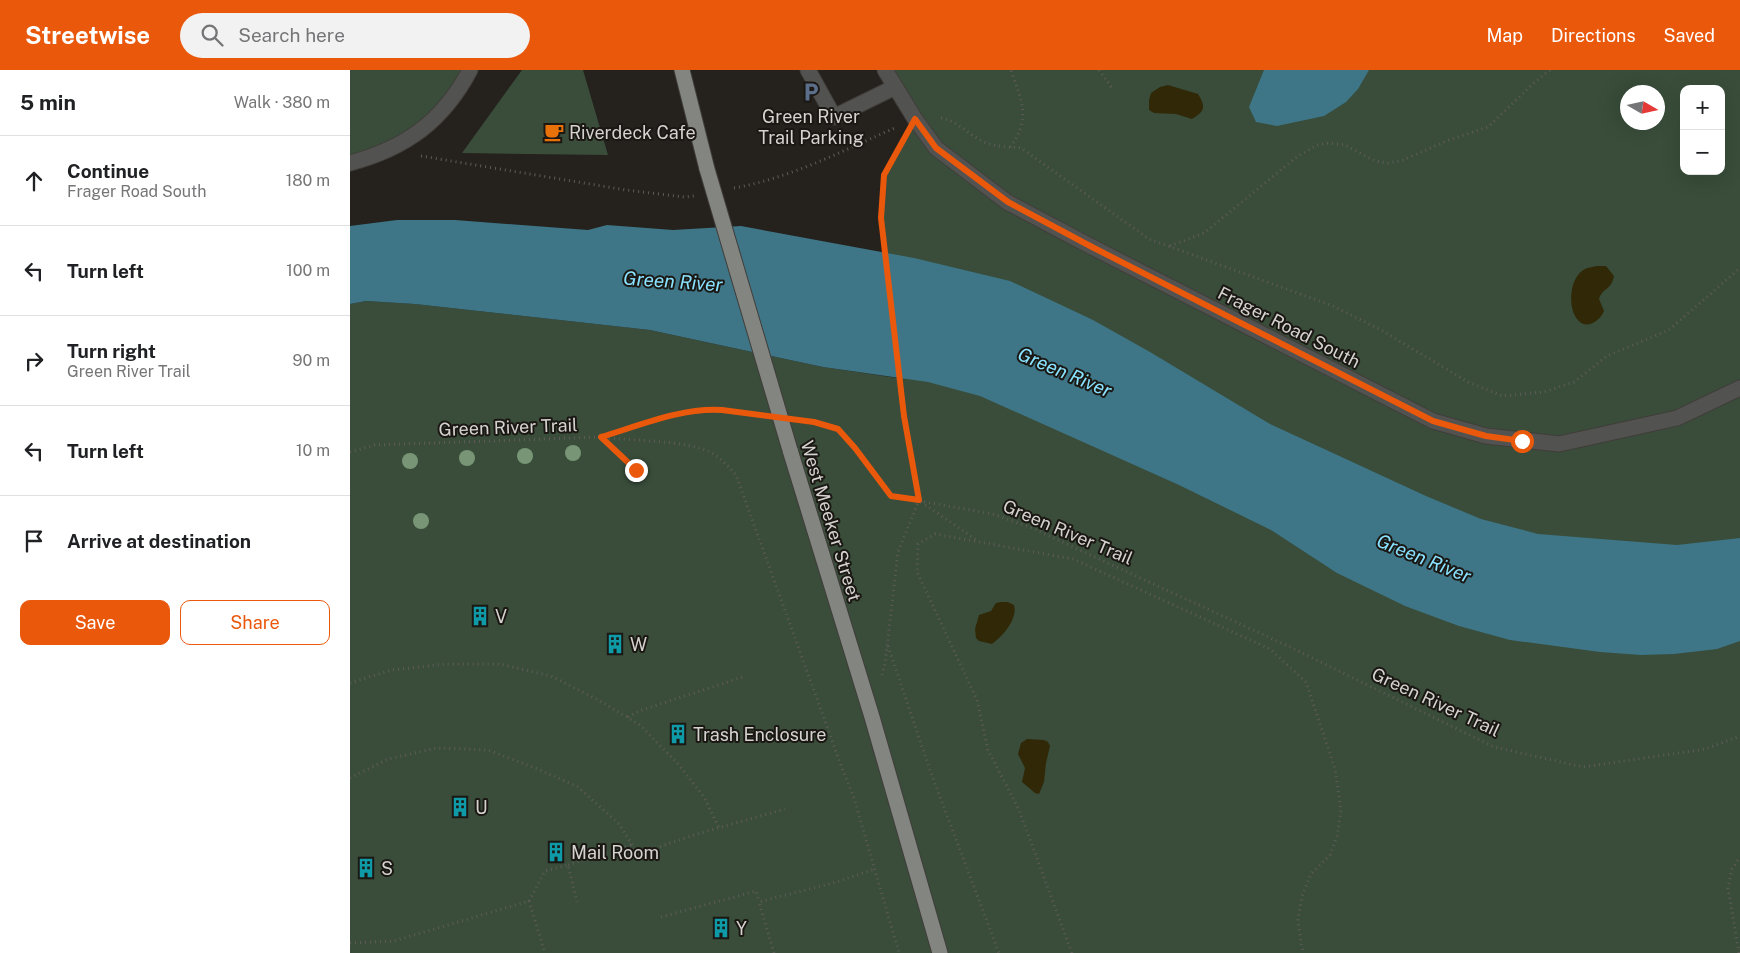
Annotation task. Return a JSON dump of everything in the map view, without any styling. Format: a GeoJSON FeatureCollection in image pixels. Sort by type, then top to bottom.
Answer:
{"type":"FeatureCollection","features":[{"type":"Feature","properties":{"kind":"main road","name":"West Meeker Street"},"geometry":{"type":"LineString","coordinates":[[682,70],[707,169],[940,953]]}},
{"type":"Feature","properties":{"kind":"street"},"geometry":{"type":"LineString","coordinates":[[350,163],[391,150],[417,134],[440,114],[462,86],[470,70]]}},
{"type":"Feature","properties":{"kind":"street"},"geometry":{"type":"LineString","coordinates":[[808,70],[834,117],[895,87]]}},
{"type":"Feature","properties":{"kind":"street","name":"Frager Road South"},"geometry":{"type":"LineString","coordinates":[[885,70],[915,119],[936,148],[1008,202],[1100,252],[1433,421],[1486,436],[1559,444],[1676,418],[1740,388]]}},
{"type":"Feature","properties":{"kind":"path"},"geometry":{"type":"LineString","coordinates":[[1010,147],[1018,137],[1023,124],[1021,101],[1011,70]]}},
{"type":"Feature","properties":{"kind":"path"},"geometry":{"type":"LineString","coordinates":[[1099,70],[1112,88]]}},
{"type":"Feature","properties":{"kind":"path"},"geometry":{"type":"LineString","coordinates":[[1170,246],[1204,233],[1298,156],[1317,145],[1328,143],[1345,145],[1381,162],[1388,163],[1403,160],[1449,140],[1488,127],[1550,70]]}},
{"type":"Feature","properties":{"kind":"path"},"geometry":{"type":"LineString","coordinates":[[731,189],[749,186],[787,174],[915,119],[932,117],[944,119],[956,124],[982,141],[1021,148],[1149,239],[1333,306],[1381,330],[1468,382],[1502,396],[1544,392],[1574,382],[1607,356],[1669,330],[1740,268]]}},
{"type":"Feature","properties":{"kind":"path"},"geometry":{"type":"LineString","coordinates":[[880,682],[887,644],[898,552],[919,500],[904,416],[881,218],[884,175],[915,119]]}},
{"type":"Feature","properties":{"kind":"path"},"geometry":{"type":"LineString","coordinates":[[391,150],[444,161],[626,190],[684,197],[703,194]]}},
{"type":"Feature","properties":{"kind":"path","name":"Green River Trail"},"geometry":{"type":"LineString","coordinates":[[350,452],[375,445],[601,437],[690,411],[707,409],[759,415]]}},
{"type":"Feature","properties":{"kind":"path","name":"Green River Trail"},"geometry":{"type":"LineString","coordinates":[[796,420],[814,422],[838,429],[855,448],[891,496],[993,514],[1032,528],[1290,647],[1494,747],[1583,767],[1706,749],[1740,736]]}},
{"type":"Feature","properties":{"kind":"path"},"geometry":{"type":"LineString","coordinates":[[601,437],[636,470]]}},
{"type":"Feature","properties":{"kind":"path"},"geometry":{"type":"LineString","coordinates":[[601,437],[686,445],[709,451],[724,462],[736,475],[854,798],[900,953]]}},
{"type":"Feature","properties":{"kind":"path"},"geometry":{"type":"LineString","coordinates":[[919,500],[980,542]]}},
{"type":"Feature","properties":{"kind":"path"},"geometry":{"type":"LineString","coordinates":[[1072,953],[1019,810],[988,750],[977,700],[917,572],[918,544],[935,534],[1073,559],[1270,649],[1306,682],[1335,769],[1341,810],[1337,836],[1330,855],[1312,874],[1302,896],[1298,920],[1304,953]]}},
{"type":"Feature","properties":{"kind":"path"},"geometry":{"type":"LineString","coordinates":[[887,644],[931,774],[1000,953]]}},
{"type":"Feature","properties":{"kind":"path"},"geometry":{"type":"LineString","coordinates":[[350,684],[392,670],[446,664],[500,664],[551,676],[600,701],[640,725],[679,765],[704,797],[719,828]]}},
{"type":"Feature","properties":{"kind":"path"},"geometry":{"type":"LineString","coordinates":[[628,717],[639,711],[746,676]]}},
{"type":"Feature","properties":{"kind":"path"},"geometry":{"type":"LineString","coordinates":[[350,778],[388,759],[437,748],[488,750],[578,787],[619,824],[638,854],[785,809]]}},
{"type":"Feature","properties":{"kind":"path"},"geometry":{"type":"LineString","coordinates":[[545,953],[530,901],[545,871],[632,844]]}},
{"type":"Feature","properties":{"kind":"path"},"geometry":{"type":"LineString","coordinates":[[1740,857],[1732,869],[1728,888],[1740,953]]}},
{"type":"Feature","properties":{"kind":"path"},"geometry":{"type":"LineString","coordinates":[[568,865],[577,902]]}},
{"type":"Feature","properties":{"kind":"path"},"geometry":{"type":"LineString","coordinates":[[760,902],[834,883],[875,869]]}},
{"type":"Feature","properties":{"kind":"path"},"geometry":{"type":"LineString","coordinates":[[661,917],[756,891],[774,953]]}},
{"type":"Feature","properties":{"kind":"path"},"geometry":{"type":"LineString","coordinates":[[350,942],[394,941],[530,901]]}},
{"type":"Feature","properties":{"kind":"green space"},"geometry":{"type":"Polygon","coordinates":[[[350,70],[470,70],[440,114],[350,163],[350,70]]]}},
{"type":"Feature","properties":{"kind":"green space"},"geometry":{"type":"Polygon","coordinates":[[[522,70],[583,70],[608,155],[462,153],[522,70]]]}},
{"type":"Feature","properties":{"kind":"green space"},"geometry":{"type":"Polygon","coordinates":[[[885,70],[1740,70],[1740,953],[350,953],[350,304],[366,301],[415,304],[650,330],[823,367],[897,378],[881,218],[884,175],[915,119],[885,70]]]}},
{"type":"Feature","properties":{"kind":"sand"},"geometry":{"type":"Polygon","coordinates":[[[1168,85],[1198,94],[1203,106],[1200,114],[1192,119],[1176,114],[1154,113],[1149,110],[1151,93],[1160,87],[1168,85]]]}},
{"type":"Feature","properties":{"kind":"sand"},"geometry":{"type":"Polygon","coordinates":[[[1606,266],[1614,276],[1613,281],[1599,299],[1604,311],[1602,315],[1592,323],[1584,324],[1577,319],[1572,307],[1573,284],[1580,273],[1587,268],[1606,266]]]}},
{"type":"Feature","properties":{"kind":"sand"},"geometry":{"type":"Polygon","coordinates":[[[1008,602],[1014,605],[1015,610],[1012,621],[1005,632],[992,644],[979,641],[976,638],[975,629],[979,615],[991,611],[996,603],[1008,602]]]}},
{"type":"Feature","properties":{"kind":"sand"},"geometry":{"type":"Polygon","coordinates":[[[1027,739],[1044,740],[1050,746],[1044,782],[1039,794],[1022,782],[1025,768],[1018,754],[1021,743],[1027,739]]]}},
{"type":"Feature","properties":{"kind":"water"},"geometry":{"type":"Polygon","coordinates":[[[1264,70],[1369,70],[1358,89],[1346,102],[1324,116],[1277,126],[1256,122],[1249,107],[1264,70]]]}},
{"type":"Feature","properties":{"kind":"water","name":"Green River"},"geometry":{"type":"Polygon","coordinates":[[[397,220],[455,220],[588,230],[607,225],[673,230],[741,226],[914,258],[1010,281],[1093,320],[1270,424],[1426,496],[1481,519],[1538,534],[1677,545],[1740,538],[1740,641],[1717,649],[1674,654],[1641,655],[1600,652],[1510,640],[1459,626],[1405,606],[1337,573],[1271,530],[1179,485],[980,396],[928,382],[823,367],[650,330],[415,304],[366,301],[350,304],[350,226],[397,220]]]}},
{"type":"Feature","properties":{"kind":"place","name":"Green River Trail Parking"},"geometry":{"type":"Point","coordinates":[811,92]}},
{"type":"Feature","properties":{"kind":"place","name":"Riverdeck Cafe"},"geometry":{"type":"Point","coordinates":[554,132]}},
{"type":"Feature","properties":{"kind":"place","name":"V"},"geometry":{"type":"Point","coordinates":[480,616]}},
{"type":"Feature","properties":{"kind":"place","name":"W"},"geometry":{"type":"Point","coordinates":[615,644]}},
{"type":"Feature","properties":{"kind":"place","name":"Trash Enclosure"},"geometry":{"type":"Point","coordinates":[678,734]}},
{"type":"Feature","properties":{"kind":"place","name":"U"},"geometry":{"type":"Point","coordinates":[460,807]}},
{"type":"Feature","properties":{"kind":"place","name":"Mail Room"},"geometry":{"type":"Point","coordinates":[556,852]}},
{"type":"Feature","properties":{"kind":"place","name":"S"},"geometry":{"type":"Point","coordinates":[366,868]}},
{"type":"Feature","properties":{"kind":"place","name":"Y"},"geometry":{"type":"Point","coordinates":[721,928]}},
{"type":"Feature","properties":{"kind":"route"},"geometry":{"type":"LineString","coordinates":[[636,470],[601,437],[690,411],[722,410],[814,422],[838,429],[855,448],[891,496],[919,500],[904,416],[881,218],[884,175],[915,119],[936,148],[1008,202],[1092,247],[1433,421],[1486,436],[1522,441]]}}]}
